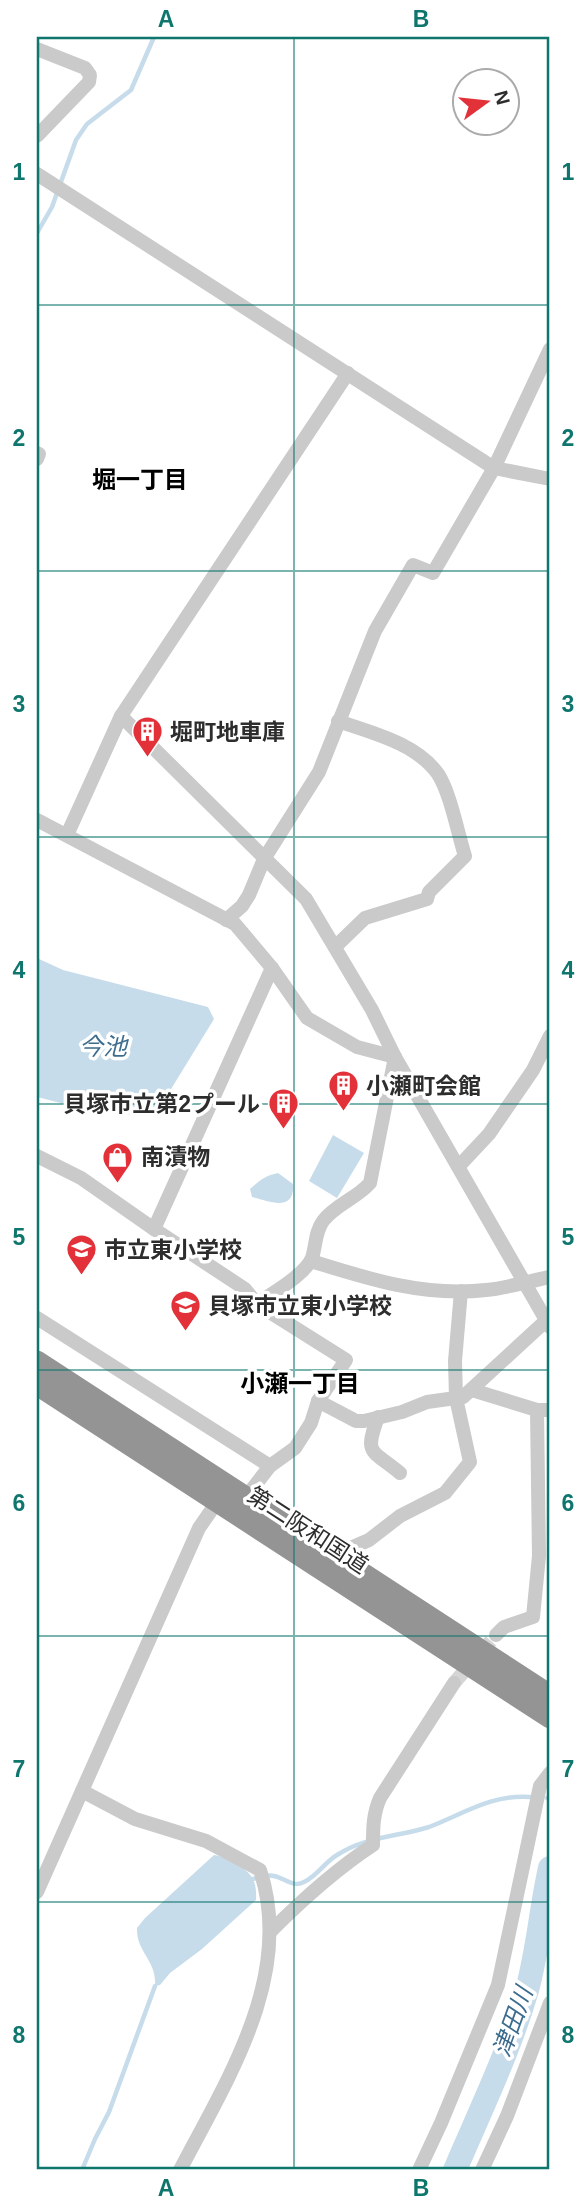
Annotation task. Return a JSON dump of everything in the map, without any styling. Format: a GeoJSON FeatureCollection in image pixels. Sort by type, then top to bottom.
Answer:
{"type":"FeatureCollection","features":[{"type":"Feature","properties":{"kind":"highway","name":"第二阪和国道"},"geometry":{"type":"LineString","coordinates":[[37,1362],[550,1695]]}},
{"type":"Feature","properties":{"kind":"highway","name":"第二阪和国道"},"geometry":{"type":"LineString","coordinates":[[37,1385],[550,1718]]}},
{"type":"Feature","properties":{"kind":"street"},"geometry":{"type":"LineString","coordinates":[[37,49],[85,68],[89,82],[37,136]]}},
{"type":"Feature","properties":{"kind":"street"},"geometry":{"type":"LineString","coordinates":[[37,174],[494,468],[550,480]]}},
{"type":"Feature","properties":{"kind":"street"},"geometry":{"type":"LineString","coordinates":[[226,919],[242,906],[249,895],[264,859],[318,772],[375,631],[413,565],[433,573],[494,468],[550,349]]}},
{"type":"Feature","properties":{"kind":"street"},"geometry":{"type":"LineString","coordinates":[[67,835],[121,716],[348,373]]}},
{"type":"Feature","properties":{"kind":"street"},"geometry":{"type":"LineString","coordinates":[[37,453],[37,459]]}},
{"type":"Feature","properties":{"kind":"street"},"geometry":{"type":"LineString","coordinates":[[121,716],[306,899],[549,1322],[463,1397],[427,1402],[402,1412],[356,1420],[318,1401]]}},
{"type":"Feature","properties":{"kind":"street"},"geometry":{"type":"LineString","coordinates":[[335,947],[365,918],[428,899],[429,892],[465,856],[444,788],[437,774],[418,754],[385,737],[338,721]]}},
{"type":"Feature","properties":{"kind":"street"},"geometry":{"type":"LineString","coordinates":[[37,820],[235,924],[272,968],[307,1018],[357,1047],[395,1057]]}},
{"type":"Feature","properties":{"kind":"street"},"geometry":{"type":"LineString","coordinates":[[154,1229],[272,968]]}},
{"type":"Feature","properties":{"kind":"street"},"geometry":{"type":"LineString","coordinates":[[459,1166],[489,1134],[533,1070],[550,1036]]}},
{"type":"Feature","properties":{"kind":"street"},"geometry":{"type":"LineString","coordinates":[[257,1304],[302,1271],[311,1261],[324,1219],[362,1192],[370,1182],[395,1057]]}},
{"type":"Feature","properties":{"kind":"street"},"geometry":{"type":"LineString","coordinates":[[37,1156],[81,1178],[245,1289],[257,1304],[346,1360],[318,1401],[311,1423],[295,1448],[271,1466],[246,1497],[217,1502],[199,1528],[37,1892]]}},
{"type":"Feature","properties":{"kind":"street"},"geometry":{"type":"LineString","coordinates":[[311,1261],[374,1281],[424,1290],[487,1290],[550,1277]]}},
{"type":"Feature","properties":{"kind":"street"},"geometry":{"type":"LineString","coordinates":[[341,1559],[353,1547],[369,1540],[400,1516],[445,1493],[470,1462],[456,1398],[455,1361],[461,1291]]}},
{"type":"Feature","properties":{"kind":"street"},"geometry":{"type":"LineString","coordinates":[[37,1318],[271,1466]]}},
{"type":"Feature","properties":{"kind":"street"},"geometry":{"type":"LineString","coordinates":[[472,1390],[544,1410],[545,1534],[533,1618],[504,1627],[496,1634]]}},
{"type":"Feature","properties":{"kind":"street"},"geometry":{"type":"LineString","coordinates":[[378,1418],[369,1443],[371,1450],[400,1473]]}},
{"type":"Feature","properties":{"kind":"street"},"geometry":{"type":"LineString","coordinates":[[271,1931],[310,1892],[373,1845],[375,1809],[380,1798],[454,1683]]}},
{"type":"Feature","properties":{"kind":"street"},"geometry":{"type":"LineString","coordinates":[[419,2170],[498,1984],[540,1786],[550,1773]]}},
{"type":"Feature","properties":{"kind":"street"},"geometry":{"type":"LineString","coordinates":[[82,1791],[135,1819],[206,1841],[261,1875],[271,1931],[261,1995],[235,2064],[180,2170]]}},
{"type":"Feature","properties":{"kind":"street"},"geometry":{"type":"LineString","coordinates":[[482,2170],[508,2116],[550,2003]]}},
{"type":"Feature","properties":{"kind":"water","name":"今池"},"geometry":{"type":"Polygon","coordinates":[[[37,958],[63,970],[208,1007],[214,1019],[157,1112],[112,1113],[37,1097],[37,958]]]}},
{"type":"Feature","properties":{"kind":"water"},"geometry":{"type":"Polygon","coordinates":[[[333,1135],[364,1153],[337,1198],[309,1181],[333,1135]]]}},
{"type":"Feature","properties":{"kind":"water"},"geometry":{"type":"Polygon","coordinates":[[[278,1173],[293,1184],[290,1199],[279,1203],[252,1197],[250,1189],[263,1179],[278,1173]]]}},
{"type":"Feature","properties":{"kind":"water"},"geometry":{"type":"Polygon","coordinates":[[[214,1855],[241,1867],[249,1874],[256,1887],[256,1900],[202,1949],[170,1973],[160,1985],[155,1986],[153,1969],[140,1944],[137,1928],[214,1855]]]}},
{"type":"Feature","properties":{"kind":"waterway"},"geometry":{"type":"LineString","coordinates":[[37,233],[52,207],[76,140],[87,124],[131,90],[154,37]]}},
{"type":"Feature","properties":{"kind":"waterway"},"geometry":{"type":"LineString","coordinates":[[253,1879],[272,1875],[300,1884],[337,1855],[359,1844],[429,1827],[490,1802],[530,1797]]}},
{"type":"Feature","properties":{"kind":"waterway","name":"津田川"},"geometry":{"type":"LineString","coordinates":[[455,2170],[520,2013],[534,1960],[550,1868]]}},
{"type":"Feature","properties":{"kind":"waterway"},"geometry":{"type":"LineString","coordinates":[[82,2170],[109,2112],[155,1986]]}},
{"type":"Feature","properties":{"kind":"tunnel"},"geometry":{"type":"LineString","coordinates":[[454,1683],[496,1635]]}},
{"type":"Feature","properties":{"kind":"place","name":"堀町地車庫"},"geometry":{"type":"Point","coordinates":[147,759]}},
{"type":"Feature","properties":{"kind":"place","name":"小瀬町会館"},"geometry":{"type":"Point","coordinates":[343,1113]}},
{"type":"Feature","properties":{"kind":"place","name":"貝塚市立第2プール"},"geometry":{"type":"Point","coordinates":[283,1131]}},
{"type":"Feature","properties":{"kind":"place","name":"南漬物"},"geometry":{"type":"Point","coordinates":[118,1184]}},
{"type":"Feature","properties":{"kind":"place","name":"市立東小学校"},"geometry":{"type":"Point","coordinates":[81,1277]}},
{"type":"Feature","properties":{"kind":"place","name":"貝塚市立東小学校"},"geometry":{"type":"Point","coordinates":[185,1333]}},
{"type":"Feature","properties":{"kind":"district","name":"堀一丁目"},"geometry":{"type":"Point","coordinates":[140,480]}},
{"type":"Feature","properties":{"kind":"district","name":"小瀬一丁目"},"geometry":{"type":"Point","coordinates":[300,1384]}}]}
